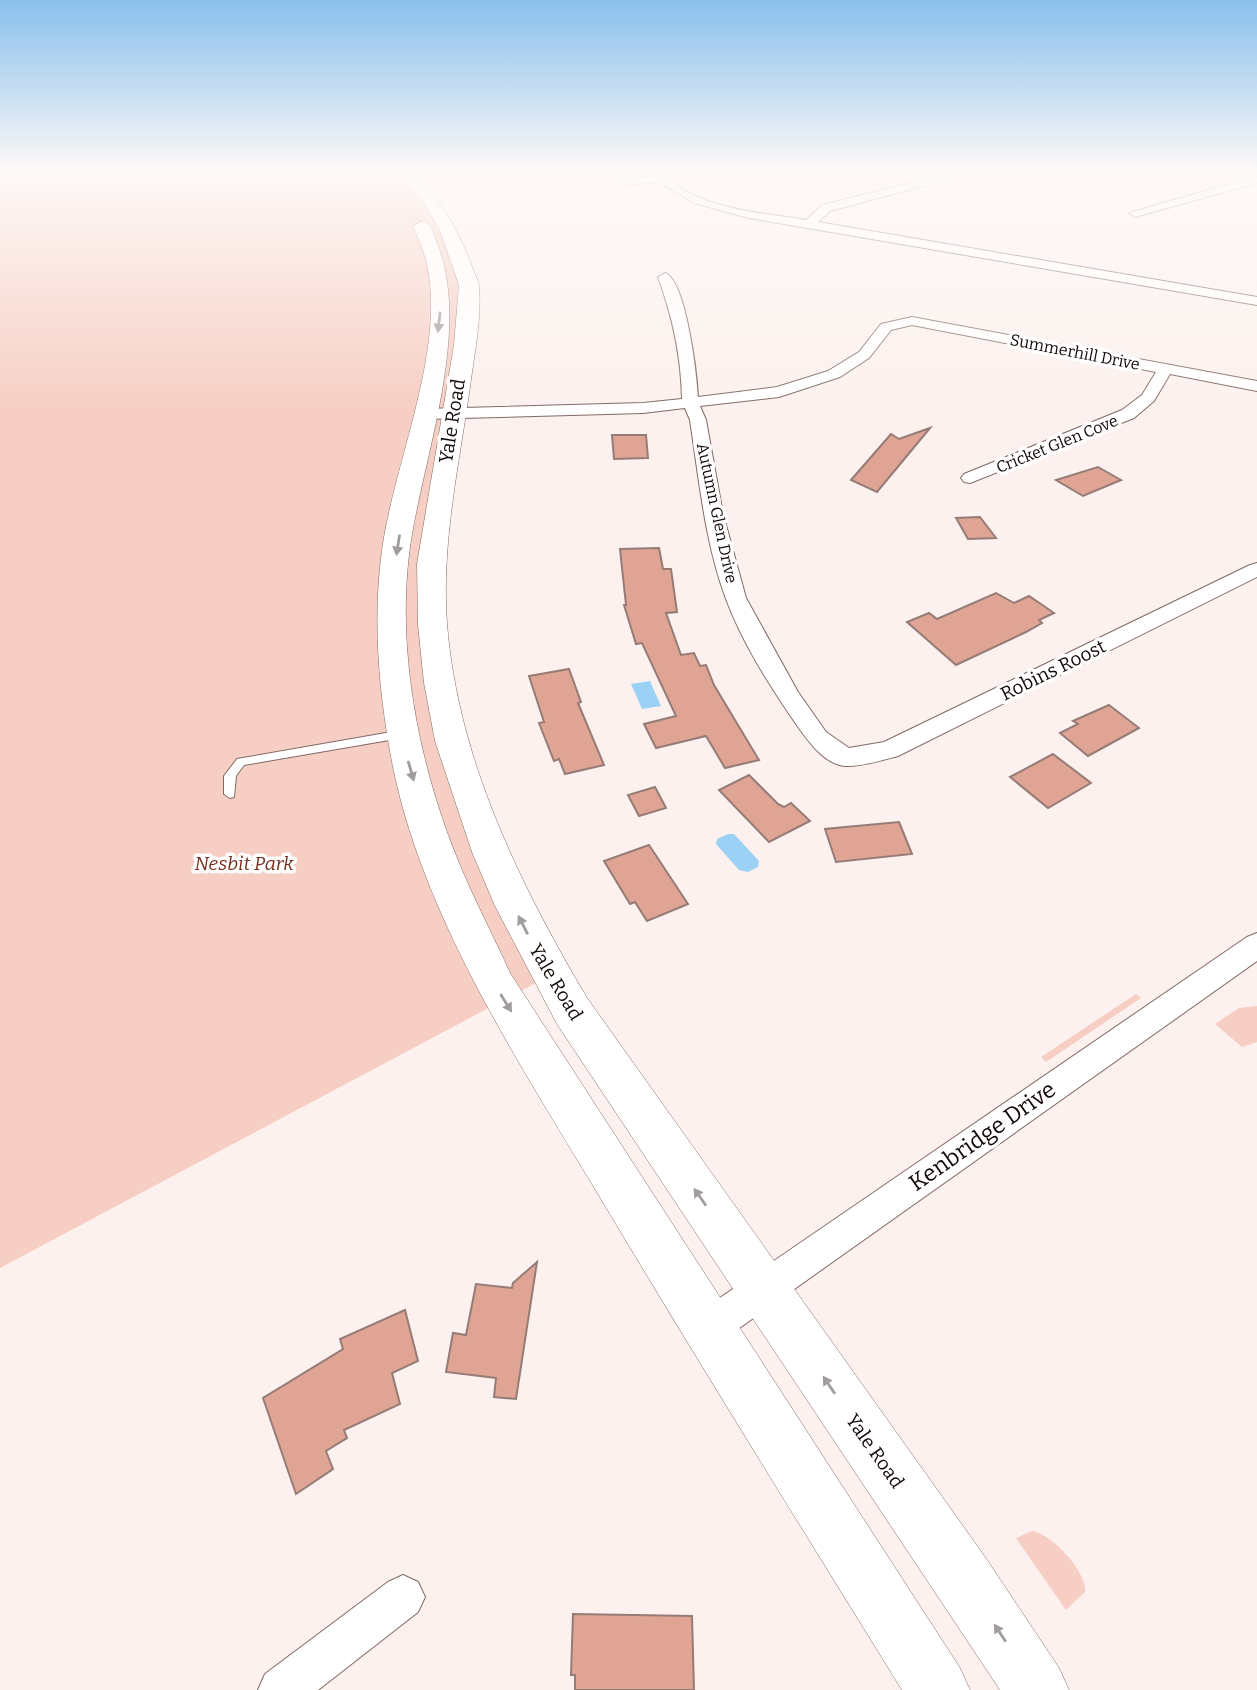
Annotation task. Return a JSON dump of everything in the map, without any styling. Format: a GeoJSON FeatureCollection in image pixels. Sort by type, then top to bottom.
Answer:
{"type":"FeatureCollection","features":[{"type":"Feature","properties":{"kind":"main road","name":"Yale Road"},"geometry":{"type":"LineString","coordinates":[[430,251],[436,264],[441,308],[436,354],[439,408],[430,596],[438,685],[464,789],[511,902],[572,1011],[964,1578],[1037,1690]]}},
{"type":"Feature","properties":{"kind":"main road","name":"Yale Road"},"geometry":{"type":"LineString","coordinates":[[456,251],[469,285],[465,345],[439,408],[396,549],[391,645],[403,734],[436,852],[494,984],[938,1690]]}},
{"type":"Feature","properties":{"kind":"street"},"geometry":{"type":"LineString","coordinates":[[961,251],[1257,301]]}},
{"type":"Feature","properties":{"kind":"street","name":"Autumn Glen Drive"},"geometry":{"type":"LineString","coordinates":[[665,277],[685,343],[690,401],[698,421],[714,514],[736,598],[760,648],[789,696],[818,738],[845,757]]}},
{"type":"Feature","properties":{"kind":"street","name":"Summerhill Drive"},"geometry":{"type":"LineString","coordinates":[[439,408],[643,408],[779,391],[834,374],[864,355],[886,327],[886,320],[930,324],[1257,386]]}},
{"type":"Feature","properties":{"kind":"street","name":"Cricket Glen Cove"},"geometry":{"type":"LineString","coordinates":[[970,478],[1128,414],[1148,398],[1165,370]]}},
{"type":"Feature","properties":{"kind":"street","name":"Robins Roost"},"geometry":{"type":"LineString","coordinates":[[845,757],[889,750],[1257,569]]}},
{"type":"Feature","properties":{"kind":"street","name":"Kenbridge Drive"},"geometry":{"type":"LineString","coordinates":[[708,1328],[1254,952]]}},
{"type":"Feature","properties":{"kind":"street"},"geometry":{"type":"LineString","coordinates":[[281,1690],[403,1597]]}},
{"type":"Feature","properties":{"kind":"lane"},"geometry":{"type":"LineString","coordinates":[[230,794],[228,782],[231,770],[241,762],[403,734]]}},
{"type":"Feature","properties":{"kind":"green space","name":"Nesbit Park"},"geometry":{"type":"Polygon","coordinates":[[[0,251],[453,251],[469,281],[435,589],[456,733],[560,970],[0,1268],[0,251]]]}},
{"type":"Feature","properties":{"kind":"green space"},"geometry":{"type":"Polygon","coordinates":[[[1136,994],[1141,998],[1046,1062],[1041,1057],[1136,994]]]}},
{"type":"Feature","properties":{"kind":"green space"},"geometry":{"type":"Polygon","coordinates":[[[1257,1006],[1257,1042],[1242,1047],[1215,1024],[1239,1008],[1257,1006]]]}},
{"type":"Feature","properties":{"kind":"green space"},"geometry":{"type":"Polygon","coordinates":[[[1032,1531],[1058,1546],[1080,1574],[1085,1592],[1066,1610],[1016,1538],[1032,1531]]]}},
{"type":"Feature","properties":{"kind":"water"},"geometry":{"type":"Polygon","coordinates":[[[650,681],[661,706],[642,709],[631,684],[650,681]]]}},
{"type":"Feature","properties":{"kind":"water"},"geometry":{"type":"Polygon","coordinates":[[[734,834],[759,861],[758,867],[748,872],[739,870],[716,844],[717,839],[734,834]]]}},
{"type":"Feature","properties":{"kind":"building"},"geometry":{"type":"Polygon","coordinates":[[[930,428],[877,492],[851,480],[891,434],[899,439],[930,428]]]}},
{"type":"Feature","properties":{"kind":"building"},"geometry":{"type":"Polygon","coordinates":[[[612,435],[646,435],[648,458],[614,459],[612,435]]]}},
{"type":"Feature","properties":{"kind":"building"},"geometry":{"type":"Polygon","coordinates":[[[1098,467],[1121,480],[1083,496],[1056,480],[1098,467]]]}},
{"type":"Feature","properties":{"kind":"building"},"geometry":{"type":"Polygon","coordinates":[[[980,517],[996,538],[968,539],[956,518],[980,517]]]}},
{"type":"Feature","properties":{"kind":"building"},"geometry":{"type":"Polygon","coordinates":[[[659,548],[663,569],[671,569],[677,612],[666,613],[681,655],[694,653],[700,666],[706,665],[714,685],[759,760],[725,768],[706,736],[656,748],[644,724],[676,716],[642,643],[636,644],[624,605],[620,549],[659,548]]]}},
{"type":"Feature","properties":{"kind":"building"},"geometry":{"type":"Polygon","coordinates":[[[996,593],[1014,603],[1029,596],[1054,613],[1039,620],[1042,623],[1026,632],[956,665],[907,622],[929,613],[937,619],[996,593]]]}},
{"type":"Feature","properties":{"kind":"building"},"geometry":{"type":"Polygon","coordinates":[[[569,669],[581,702],[578,703],[604,765],[565,774],[559,759],[554,761],[539,723],[544,722],[529,676],[569,669]]]}},
{"type":"Feature","properties":{"kind":"building"},"geometry":{"type":"Polygon","coordinates":[[[1109,705],[1139,728],[1088,756],[1060,733],[1078,724],[1073,721],[1109,705]]]}},
{"type":"Feature","properties":{"kind":"building"},"geometry":{"type":"Polygon","coordinates":[[[1053,754],[1091,783],[1048,808],[1010,777],[1053,754]]]}},
{"type":"Feature","properties":{"kind":"building"},"geometry":{"type":"Polygon","coordinates":[[[749,775],[778,804],[784,807],[791,803],[810,821],[769,842],[719,790],[749,775]]]}},
{"type":"Feature","properties":{"kind":"building"},"geometry":{"type":"Polygon","coordinates":[[[655,787],[666,808],[639,816],[628,795],[655,787]]]}},
{"type":"Feature","properties":{"kind":"building"},"geometry":{"type":"Polygon","coordinates":[[[899,822],[912,854],[836,862],[825,829],[899,822]]]}},
{"type":"Feature","properties":{"kind":"building"},"geometry":{"type":"Polygon","coordinates":[[[649,845],[688,904],[647,921],[635,902],[630,904],[604,861],[649,845]]]}},
{"type":"Feature","properties":{"kind":"building"},"geometry":{"type":"Polygon","coordinates":[[[537,1262],[516,1399],[494,1397],[496,1378],[446,1372],[453,1333],[466,1335],[476,1284],[512,1288],[513,1283],[537,1262]]]}},
{"type":"Feature","properties":{"kind":"building"},"geometry":{"type":"Polygon","coordinates":[[[405,1310],[418,1361],[392,1373],[400,1404],[344,1430],[347,1438],[326,1451],[333,1469],[296,1494],[263,1398],[343,1349],[340,1339],[405,1310]]]}},
{"type":"Feature","properties":{"kind":"building"},"geometry":{"type":"Polygon","coordinates":[[[573,1614],[692,1616],[694,1690],[575,1690],[575,1675],[571,1675],[573,1614]]]}}]}
